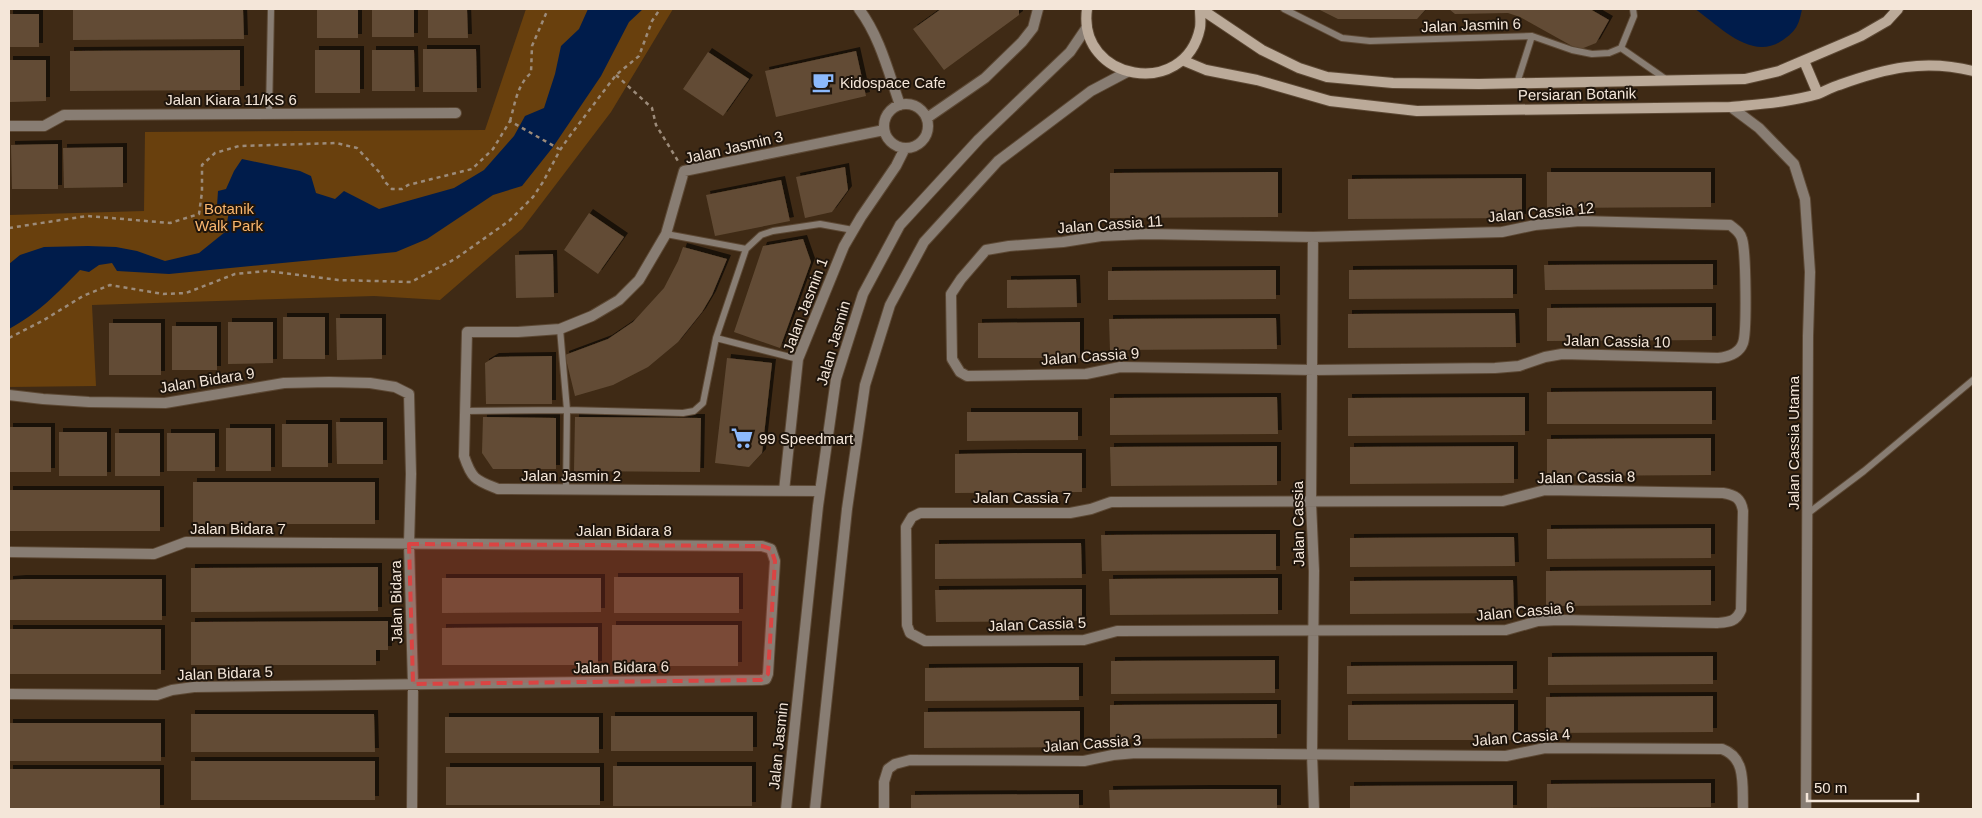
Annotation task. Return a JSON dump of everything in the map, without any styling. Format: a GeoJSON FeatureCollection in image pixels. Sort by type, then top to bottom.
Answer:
{"type":"FeatureCollection","features":[{"type":"Feature","properties":{"kind":"main road"},"geometry":{"type":"LineString","coordinates":[[1087,9],[1087,27],[1094,47],[1108,62],[1126,72],[1141,75],[1156,73],[1170,68],[1182,60],[1194,45],[1200,27],[1200,9]]}},
{"type":"Feature","properties":{"kind":"main road","name":"Persiaran Botanik"},"geometry":{"type":"LineString","coordinates":[[1200,9],[1262,50],[1299,68],[1328,77],[1393,82],[1517,83],[1745,79],[1779,71],[1861,36],[1887,21],[1898,9]]}},
{"type":"Feature","properties":{"kind":"main road","name":"Persiaran Botanik"},"geometry":{"type":"LineString","coordinates":[[1182,60],[1206,70],[1257,80],[1330,101],[1418,111],[1731,107],[1771,103],[1818,94],[1888,69],[1914,65],[1954,66],[1973,71]]}},
{"type":"Feature","properties":{"kind":"main road"},"geometry":{"type":"LineString","coordinates":[[1804,60],[1818,94]]}},
{"type":"Feature","properties":{"kind":"street"},"geometry":{"type":"LineString","coordinates":[[859,9],[877,37],[900,104]]}},
{"type":"Feature","properties":{"kind":"street"},"geometry":{"type":"LineString","coordinates":[[927,118],[985,78],[1022,42],[1033,28],[1038,9]]}},
{"type":"Feature","properties":{"kind":"street","name":"Jalan Jasmin"},"geometry":{"type":"LineString","coordinates":[[786,809],[820,491],[836,379],[863,294],[900,225],[979,139],[1070,52],[1087,27]]}},
{"type":"Feature","properties":{"kind":"street"},"geometry":{"type":"LineString","coordinates":[[815,809],[847,509],[865,385],[890,305],[924,242],[998,161],[1091,91],[1126,72]]}},
{"type":"Feature","properties":{"kind":"street"},"geometry":{"type":"LineString","coordinates":[[900,104],[914,105],[920,108],[927,118],[929,128],[923,141],[917,146],[906,148],[894,145],[884,130],[885,119],[888,113],[900,104]]}},
{"type":"Feature","properties":{"kind":"street","name":"Jalan Cassia Utama"},"geometry":{"type":"LineString","coordinates":[[1731,107],[1759,128],[1794,164],[1805,198],[1810,272],[1808,336],[1806,809]]}},
{"type":"Feature","properties":{"kind":"street","name":"Jalan Kiara 11/KS 6"},"geometry":{"type":"LineString","coordinates":[[9,126],[44,126],[64,115],[456,113]]}},
{"type":"Feature","properties":{"kind":"street","name":"Jalan Jasmin 3"},"geometry":{"type":"LineString","coordinates":[[467,332],[518,332],[560,329],[592,316],[619,300],[639,280],[666,234],[684,171],[884,130]]}},
{"type":"Feature","properties":{"kind":"street","name":"Jalan Jasmin 1"},"geometry":{"type":"LineString","coordinates":[[784,491],[798,359],[833,270],[853,230],[906,148]]}},
{"type":"Feature","properties":{"kind":"street","name":"Jalan Cassia 12"},"geometry":{"type":"LineString","coordinates":[[1313,237],[1502,232],[1535,225],[1580,221],[1730,226],[1739,232],[1743,242],[1746,291]]}},
{"type":"Feature","properties":{"kind":"street","name":"Jalan Cassia 11"},"geometry":{"type":"LineString","coordinates":[[951,313],[951,294],[961,279],[986,250],[1101,236],[1146,234],[1313,237]]}},
{"type":"Feature","properties":{"kind":"street","name":"Jalan Cassia"},"geometry":{"type":"LineString","coordinates":[[1313,237],[1314,370],[1311,503],[1314,630],[1312,754],[1314,809]]}},
{"type":"Feature","properties":{"kind":"street","name":"Jalan Cassia 10"},"geometry":{"type":"LineString","coordinates":[[1314,370],[1495,368],[1519,366],[1544,357],[1562,354],[1729,357],[1743,344],[1746,291]]}},
{"type":"Feature","properties":{"kind":"street","name":"Jalan Cassia 9"},"geometry":{"type":"LineString","coordinates":[[951,313],[952,359],[960,372],[967,376],[1086,374],[1120,367],[1314,370]]}},
{"type":"Feature","properties":{"kind":"street","name":"Jalan Jasmin 2"},"geometry":{"type":"LineString","coordinates":[[467,332],[464,456],[468,468],[476,480],[498,489],[820,491]]}},
{"type":"Feature","properties":{"kind":"street","name":"Jalan Bidara 9"},"geometry":{"type":"LineString","coordinates":[[9,395],[89,402],[165,403],[284,383],[329,382],[370,382],[396,387],[409,394]]}},
{"type":"Feature","properties":{"kind":"street","name":"Jalan Bidara"},"geometry":{"type":"LineString","coordinates":[[409,394],[411,474],[409,544],[413,684],[412,809]]}},
{"type":"Feature","properties":{"kind":"street","name":"Jalan Cassia 8"},"geometry":{"type":"LineString","coordinates":[[1311,503],[1503,501],[1545,490],[1723,493],[1734,495],[1742,503],[1742,559]]}},
{"type":"Feature","properties":{"kind":"street","name":"Jalan Cassia 7"},"geometry":{"type":"LineString","coordinates":[[906,576],[906,527],[912,517],[920,513],[1070,513],[1091,509],[1111,502],[1311,503]]}},
{"type":"Feature","properties":{"kind":"street","name":"Jalan Bidara 7"},"geometry":{"type":"LineString","coordinates":[[9,552],[154,554],[186,542],[409,544]]}},
{"type":"Feature","properties":{"kind":"street","name":"Jalan Bidara 8"},"geometry":{"type":"LineString","coordinates":[[409,544],[762,546],[771,549],[775,561],[772,615]]}},
{"type":"Feature","properties":{"kind":"street","name":"Jalan Cassia 6"},"geometry":{"type":"LineString","coordinates":[[1314,630],[1506,630],[1538,621],[1559,620],[1717,624],[1731,622],[1738,618],[1741,610],[1742,559]]}},
{"type":"Feature","properties":{"kind":"street","name":"Jalan Cassia 5"},"geometry":{"type":"LineString","coordinates":[[906,576],[907,626],[910,633],[925,641],[1084,640],[1117,631],[1314,630]]}},
{"type":"Feature","properties":{"kind":"street","name":"Jalan Bidara 6"},"geometry":{"type":"LineString","coordinates":[[413,684],[761,680],[766,679],[768,674],[772,615]]}},
{"type":"Feature","properties":{"kind":"street","name":"Jalan Bidara 5"},"geometry":{"type":"LineString","coordinates":[[9,694],[157,695],[172,690],[194,687],[413,684]]}},
{"type":"Feature","properties":{"kind":"street","name":"Jalan Cassia 4"},"geometry":{"type":"LineString","coordinates":[[1312,754],[1506,756],[1544,748],[1722,749],[1732,752],[1740,764],[1743,809]]}},
{"type":"Feature","properties":{"kind":"street","name":"Jalan Cassia 3"},"geometry":{"type":"LineString","coordinates":[[884,809],[884,782],[888,769],[895,764],[910,760],[1044,762],[1084,761],[1113,755],[1136,753],[1312,754]]}},
{"type":"Feature","properties":{"kind":"lane"},"geometry":{"type":"LineString","coordinates":[[269,114],[270,9]]}},
{"type":"Feature","properties":{"kind":"lane","name":"Jalan Jasmin 6"},"geometry":{"type":"LineString","coordinates":[[1284,9],[1342,38],[1370,41],[1532,36],[1572,50],[1592,54],[1609,53],[1621,48]]}},
{"type":"Feature","properties":{"kind":"lane"},"geometry":{"type":"LineString","coordinates":[[1633,9],[1634,16],[1621,48],[1667,80]]}},
{"type":"Feature","properties":{"kind":"lane"},"geometry":{"type":"LineString","coordinates":[[1517,83],[1532,36]]}},
{"type":"Feature","properties":{"kind":"lane"},"geometry":{"type":"LineString","coordinates":[[465,411],[694,412],[703,403],[716,338],[746,250],[760,235],[773,231],[820,224],[853,230]]}},
{"type":"Feature","properties":{"kind":"lane"},"geometry":{"type":"LineString","coordinates":[[666,234],[746,250]]}},
{"type":"Feature","properties":{"kind":"lane"},"geometry":{"type":"LineString","coordinates":[[560,329],[567,410],[566,490]]}},
{"type":"Feature","properties":{"kind":"lane"},"geometry":{"type":"LineString","coordinates":[[716,338],[798,359]]}},
{"type":"Feature","properties":{"kind":"lane"},"geometry":{"type":"LineString","coordinates":[[1807,514],[1864,471],[1973,380]]}},
{"type":"Feature","properties":{"kind":"path"},"geometry":{"type":"LineString","coordinates":[[9,228],[87,216],[170,223],[199,214],[202,192],[202,165],[215,153],[239,146],[336,143],[357,148],[381,174],[384,182],[392,189],[402,189],[408,185],[472,169],[494,149],[510,121],[517,94],[524,79],[531,73],[532,46],[548,9]]}},
{"type":"Feature","properties":{"kind":"path"},"geometry":{"type":"LineString","coordinates":[[9,338],[44,320],[83,296],[110,285],[163,294],[186,293],[235,274],[267,271],[338,280],[411,282],[455,259],[509,221],[533,197],[543,182],[558,149],[616,75],[639,56],[652,21],[660,9]]}},
{"type":"Feature","properties":{"kind":"path"},"geometry":{"type":"LineString","coordinates":[[616,75],[652,108],[656,125],[684,171]]}},
{"type":"Feature","properties":{"kind":"path"},"geometry":{"type":"LineString","coordinates":[[510,121],[558,149]]}},
{"type":"Feature","properties":{"kind":"highlighted area"},"geometry":{"type":"Polygon","coordinates":[[[409,544],[762,546],[771,549],[775,561],[768,674],[761,680],[413,684],[409,544]]]}},
{"type":"Feature","properties":{"kind":"green space","name":"Botanik Walk Park"},"geometry":{"type":"Polygon","coordinates":[[[526,9],[673,9],[611,112],[522,229],[440,300],[374,296],[92,305],[96,386],[9,387],[9,215],[144,211],[145,132],[485,130],[526,9]]]}},
{"type":"Feature","properties":{"kind":"water"},"geometry":{"type":"Polygon","coordinates":[[[588,9],[643,9],[629,22],[601,76],[553,147],[522,186],[493,195],[427,239],[396,252],[169,274],[117,271],[112,263],[99,265],[89,272],[80,270],[39,309],[9,329],[9,264],[20,255],[44,247],[88,246],[116,247],[137,251],[165,261],[199,253],[225,232],[229,212],[217,206],[218,191],[226,189],[242,159],[300,171],[311,176],[316,193],[335,199],[344,191],[379,209],[454,188],[484,170],[514,136],[525,116],[544,108],[555,74],[561,46],[579,29],[588,9]]]}},
{"type":"Feature","properties":{"kind":"water"},"geometry":{"type":"Polygon","coordinates":[[[1695,9],[1802,9],[1798,23],[1791,34],[1771,46],[1759,47],[1736,39],[1695,9]]]}},
{"type":"Feature","properties":{"kind":"building"},"geometry":{"type":"Polygon","coordinates":[[[73,9],[243,9],[244,39],[73,40],[73,9]]]}},
{"type":"Feature","properties":{"kind":"building"},"geometry":{"type":"Polygon","coordinates":[[[317,9],[358,9],[358,38],[317,38],[317,9]]]}},
{"type":"Feature","properties":{"kind":"building"},"geometry":{"type":"Polygon","coordinates":[[[372,9],[414,9],[414,37],[372,37],[372,9]]]}},
{"type":"Feature","properties":{"kind":"building"},"geometry":{"type":"Polygon","coordinates":[[[428,9],[467,9],[468,38],[428,38],[428,9]]]}},
{"type":"Feature","properties":{"kind":"building"},"geometry":{"type":"Polygon","coordinates":[[[941,9],[1019,9],[1019,15],[944,70],[913,29],[941,9]]]}},
{"type":"Feature","properties":{"kind":"building"},"geometry":{"type":"Polygon","coordinates":[[[1318,9],[1426,9],[1417,19],[1338,19],[1318,9]]]}},
{"type":"Feature","properties":{"kind":"building"},"geometry":{"type":"Polygon","coordinates":[[[1449,9],[1590,9],[1609,20],[1596,43],[1581,49],[1572,46],[1520,17],[1508,13],[1455,14],[1449,9]]]}},
{"type":"Feature","properties":{"kind":"building"},"geometry":{"type":"Polygon","coordinates":[[[9,14],[39,14],[39,47],[9,47],[9,14]]]}},
{"type":"Feature","properties":{"kind":"building"},"geometry":{"type":"Polygon","coordinates":[[[423,49],[476,49],[477,92],[423,92],[423,49]]]}},
{"type":"Feature","properties":{"kind":"building"},"geometry":{"type":"Polygon","coordinates":[[[240,50],[240,90],[70,91],[70,51],[240,50]]]}},
{"type":"Feature","properties":{"kind":"building"},"geometry":{"type":"Polygon","coordinates":[[[315,50],[360,50],[360,93],[315,93],[315,50]]]}},
{"type":"Feature","properties":{"kind":"building"},"geometry":{"type":"Polygon","coordinates":[[[372,50],[414,50],[415,91],[372,91],[372,50]]]}},
{"type":"Feature","properties":{"kind":"building"},"geometry":{"type":"Polygon","coordinates":[[[856,51],[866,96],[776,117],[765,71],[856,51]]]}},
{"type":"Feature","properties":{"kind":"building"},"geometry":{"type":"Polygon","coordinates":[[[708,52],[749,79],[723,116],[683,89],[708,52]]]}},
{"type":"Feature","properties":{"kind":"building"},"geometry":{"type":"Polygon","coordinates":[[[9,60],[46,60],[46,101],[9,102],[9,60]]]}},
{"type":"Feature","properties":{"kind":"building"},"geometry":{"type":"Polygon","coordinates":[[[58,144],[58,189],[12,189],[11,145],[58,144]]]}},
{"type":"Feature","properties":{"kind":"building"},"geometry":{"type":"Polygon","coordinates":[[[123,147],[123,187],[64,188],[63,148],[123,147]]]}},
{"type":"Feature","properties":{"kind":"building"},"geometry":{"type":"Polygon","coordinates":[[[845,167],[848,190],[832,212],[805,218],[796,177],[845,167]]]}},
{"type":"Feature","properties":{"kind":"building"},"geometry":{"type":"Polygon","coordinates":[[[1278,172],[1278,217],[1110,218],[1110,173],[1278,172]]]}},
{"type":"Feature","properties":{"kind":"building"},"geometry":{"type":"Polygon","coordinates":[[[1547,172],[1711,172],[1711,207],[1547,208],[1547,172]]]}},
{"type":"Feature","properties":{"kind":"building"},"geometry":{"type":"Polygon","coordinates":[[[1522,178],[1522,218],[1348,219],[1348,179],[1522,178]]]}},
{"type":"Feature","properties":{"kind":"building"},"geometry":{"type":"Polygon","coordinates":[[[781,180],[790,221],[715,236],[706,195],[781,180]]]}},
{"type":"Feature","properties":{"kind":"building"},"geometry":{"type":"Polygon","coordinates":[[[589,213],[624,237],[598,274],[564,250],[589,213]]]}},
{"type":"Feature","properties":{"kind":"building"},"geometry":{"type":"Polygon","coordinates":[[[803,239],[811,262],[780,348],[734,332],[763,246],[803,239]]]}},
{"type":"Feature","properties":{"kind":"building"},"geometry":{"type":"Polygon","coordinates":[[[683,247],[727,259],[712,295],[702,312],[678,342],[648,367],[613,385],[575,396],[565,355],[608,339],[633,322],[664,288],[683,247]]]}},
{"type":"Feature","properties":{"kind":"building"},"geometry":{"type":"Polygon","coordinates":[[[553,254],[554,297],[516,298],[515,255],[553,254]]]}},
{"type":"Feature","properties":{"kind":"building"},"geometry":{"type":"Polygon","coordinates":[[[1713,264],[1713,289],[1545,290],[1544,265],[1713,264]]]}},
{"type":"Feature","properties":{"kind":"building"},"geometry":{"type":"Polygon","coordinates":[[[1513,269],[1513,298],[1349,299],[1349,270],[1513,269]]]}},
{"type":"Feature","properties":{"kind":"building"},"geometry":{"type":"Polygon","coordinates":[[[1276,270],[1276,299],[1108,300],[1108,271],[1276,270]]]}},
{"type":"Feature","properties":{"kind":"building"},"geometry":{"type":"Polygon","coordinates":[[[1076,279],[1077,307],[1007,308],[1007,280],[1076,279]]]}},
{"type":"Feature","properties":{"kind":"building"},"geometry":{"type":"Polygon","coordinates":[[[1712,307],[1712,340],[1547,341],[1547,308],[1712,307]]]}},
{"type":"Feature","properties":{"kind":"building"},"geometry":{"type":"Polygon","coordinates":[[[1515,313],[1516,347],[1348,348],[1348,314],[1515,313]]]}},
{"type":"Feature","properties":{"kind":"building"},"geometry":{"type":"Polygon","coordinates":[[[283,317],[325,317],[325,359],[283,359],[283,317]]]}},
{"type":"Feature","properties":{"kind":"building"},"geometry":{"type":"Polygon","coordinates":[[[336,318],[382,318],[382,359],[337,360],[336,318]]]}},
{"type":"Feature","properties":{"kind":"building"},"geometry":{"type":"Polygon","coordinates":[[[1276,318],[1277,349],[1110,350],[1109,319],[1276,318]]]}},
{"type":"Feature","properties":{"kind":"building"},"geometry":{"type":"Polygon","coordinates":[[[228,322],[273,322],[273,363],[228,364],[228,322]]]}},
{"type":"Feature","properties":{"kind":"building"},"geometry":{"type":"Polygon","coordinates":[[[1080,322],[1080,358],[978,358],[978,323],[1080,322]]]}},
{"type":"Feature","properties":{"kind":"building"},"geometry":{"type":"Polygon","coordinates":[[[109,323],[161,323],[161,375],[109,375],[109,323]]]}},
{"type":"Feature","properties":{"kind":"building"},"geometry":{"type":"Polygon","coordinates":[[[172,326],[217,326],[217,370],[172,370],[172,326]]]}},
{"type":"Feature","properties":{"kind":"building"},"geometry":{"type":"Polygon","coordinates":[[[552,356],[552,404],[486,404],[485,363],[495,357],[552,356]]]}},
{"type":"Feature","properties":{"kind":"building"},"geometry":{"type":"Polygon","coordinates":[[[727,358],[772,363],[762,453],[749,467],[715,463],[727,358]]]}},
{"type":"Feature","properties":{"kind":"building"},"geometry":{"type":"Polygon","coordinates":[[[1712,391],[1712,424],[1547,424],[1547,392],[1712,391]]]}},
{"type":"Feature","properties":{"kind":"building"},"geometry":{"type":"Polygon","coordinates":[[[1277,397],[1278,434],[1110,435],[1110,398],[1277,397]]]}},
{"type":"Feature","properties":{"kind":"building"},"geometry":{"type":"Polygon","coordinates":[[[1525,397],[1525,435],[1348,436],[1348,398],[1525,397]]]}},
{"type":"Feature","properties":{"kind":"building"},"geometry":{"type":"Polygon","coordinates":[[[967,412],[1078,412],[1078,440],[967,441],[967,412]]]}},
{"type":"Feature","properties":{"kind":"building"},"geometry":{"type":"Polygon","coordinates":[[[483,417],[556,418],[556,469],[493,469],[482,453],[483,417]]]}},
{"type":"Feature","properties":{"kind":"building"},"geometry":{"type":"Polygon","coordinates":[[[575,417],[701,418],[700,472],[574,471],[575,417]]]}},
{"type":"Feature","properties":{"kind":"building"},"geometry":{"type":"Polygon","coordinates":[[[336,422],[383,422],[383,464],[337,464],[336,422]]]}},
{"type":"Feature","properties":{"kind":"building"},"geometry":{"type":"Polygon","coordinates":[[[282,424],[328,424],[328,467],[282,467],[282,424]]]}},
{"type":"Feature","properties":{"kind":"building"},"geometry":{"type":"Polygon","coordinates":[[[9,427],[51,427],[51,472],[9,472],[9,427]]]}},
{"type":"Feature","properties":{"kind":"building"},"geometry":{"type":"Polygon","coordinates":[[[226,428],[271,428],[271,471],[226,471],[226,428]]]}},
{"type":"Feature","properties":{"kind":"building"},"geometry":{"type":"Polygon","coordinates":[[[59,432],[107,432],[107,476],[59,476],[59,432]]]}},
{"type":"Feature","properties":{"kind":"building"},"geometry":{"type":"Polygon","coordinates":[[[115,433],[160,433],[160,476],[115,476],[115,433]]]}},
{"type":"Feature","properties":{"kind":"building"},"geometry":{"type":"Polygon","coordinates":[[[167,433],[215,433],[215,471],[167,471],[167,433]]]}},
{"type":"Feature","properties":{"kind":"building"},"geometry":{"type":"Polygon","coordinates":[[[1711,438],[1711,475],[1547,476],[1547,439],[1711,438]]]}},
{"type":"Feature","properties":{"kind":"building"},"geometry":{"type":"Polygon","coordinates":[[[1277,446],[1277,485],[1111,486],[1110,447],[1277,446]]]}},
{"type":"Feature","properties":{"kind":"building"},"geometry":{"type":"Polygon","coordinates":[[[1514,446],[1514,483],[1350,484],[1350,447],[1514,446]]]}},
{"type":"Feature","properties":{"kind":"building"},"geometry":{"type":"Polygon","coordinates":[[[1082,453],[1082,492],[955,493],[955,454],[1082,453]]]}},
{"type":"Feature","properties":{"kind":"building"},"geometry":{"type":"Polygon","coordinates":[[[193,482],[375,482],[375,524],[193,524],[193,482]]]}},
{"type":"Feature","properties":{"kind":"building"},"geometry":{"type":"Polygon","coordinates":[[[9,490],[160,490],[160,531],[9,531],[9,490]]]}},
{"type":"Feature","properties":{"kind":"building"},"geometry":{"type":"Polygon","coordinates":[[[1711,528],[1711,558],[1547,559],[1547,529],[1711,528]]]}},
{"type":"Feature","properties":{"kind":"building"},"geometry":{"type":"Polygon","coordinates":[[[1276,534],[1276,570],[1102,571],[1101,535],[1276,534]]]}},
{"type":"Feature","properties":{"kind":"building"},"geometry":{"type":"Polygon","coordinates":[[[1514,537],[1515,566],[1350,567],[1350,538],[1514,537]]]}},
{"type":"Feature","properties":{"kind":"building"},"geometry":{"type":"Polygon","coordinates":[[[1081,543],[1082,578],[935,579],[935,544],[1081,543]]]}},
{"type":"Feature","properties":{"kind":"building"},"geometry":{"type":"Polygon","coordinates":[[[378,567],[378,611],[191,612],[191,568],[378,567]]]}},
{"type":"Feature","properties":{"kind":"building"},"geometry":{"type":"Polygon","coordinates":[[[1711,570],[1711,605],[1546,606],[1546,571],[1711,570]]]}},
{"type":"Feature","properties":{"kind":"building"},"geometry":{"type":"Polygon","coordinates":[[[614,577],[739,577],[739,613],[614,613],[614,577]]]}},
{"type":"Feature","properties":{"kind":"building"},"geometry":{"type":"Polygon","coordinates":[[[442,578],[601,578],[601,612],[442,613],[442,578]]]}},
{"type":"Feature","properties":{"kind":"building"},"geometry":{"type":"Polygon","coordinates":[[[1278,578],[1278,614],[1110,615],[1109,579],[1278,578]]]}},
{"type":"Feature","properties":{"kind":"building"},"geometry":{"type":"Polygon","coordinates":[[[162,579],[162,620],[9,620],[9,580],[162,579]]]}},
{"type":"Feature","properties":{"kind":"building"},"geometry":{"type":"Polygon","coordinates":[[[1513,580],[1514,613],[1350,614],[1350,581],[1513,580]]]}},
{"type":"Feature","properties":{"kind":"building"},"geometry":{"type":"Polygon","coordinates":[[[1082,589],[1082,621],[936,622],[935,590],[1082,589]]]}},
{"type":"Feature","properties":{"kind":"building"},"geometry":{"type":"Polygon","coordinates":[[[388,621],[388,650],[376,650],[376,665],[191,665],[191,622],[388,621]]]}},
{"type":"Feature","properties":{"kind":"building"},"geometry":{"type":"Polygon","coordinates":[[[612,625],[738,625],[738,666],[612,666],[612,625]]]}},
{"type":"Feature","properties":{"kind":"building"},"geometry":{"type":"Polygon","coordinates":[[[598,627],[598,665],[442,665],[442,628],[598,627]]]}},
{"type":"Feature","properties":{"kind":"building"},"geometry":{"type":"Polygon","coordinates":[[[9,629],[161,629],[161,674],[9,674],[9,629]]]}},
{"type":"Feature","properties":{"kind":"building"},"geometry":{"type":"Polygon","coordinates":[[[1713,656],[1713,684],[1548,685],[1548,657],[1713,656]]]}},
{"type":"Feature","properties":{"kind":"building"},"geometry":{"type":"Polygon","coordinates":[[[1275,660],[1275,693],[1111,694],[1111,661],[1275,660]]]}},
{"type":"Feature","properties":{"kind":"building"},"geometry":{"type":"Polygon","coordinates":[[[1513,665],[1513,693],[1347,694],[1347,666],[1513,665]]]}},
{"type":"Feature","properties":{"kind":"building"},"geometry":{"type":"Polygon","coordinates":[[[1079,667],[1079,700],[925,701],[925,668],[1079,667]]]}},
{"type":"Feature","properties":{"kind":"building"},"geometry":{"type":"Polygon","coordinates":[[[1713,696],[1713,732],[1546,733],[1546,697],[1713,696]]]}},
{"type":"Feature","properties":{"kind":"building"},"geometry":{"type":"Polygon","coordinates":[[[1277,704],[1277,738],[1110,739],[1110,705],[1277,704]]]}},
{"type":"Feature","properties":{"kind":"building"},"geometry":{"type":"Polygon","coordinates":[[[1514,704],[1514,740],[1348,740],[1348,705],[1514,704]]]}},
{"type":"Feature","properties":{"kind":"building"},"geometry":{"type":"Polygon","coordinates":[[[1080,711],[1080,747],[924,748],[924,712],[1080,711]]]}},
{"type":"Feature","properties":{"kind":"building"},"geometry":{"type":"Polygon","coordinates":[[[191,714],[374,714],[375,752],[191,752],[191,714]]]}},
{"type":"Feature","properties":{"kind":"building"},"geometry":{"type":"Polygon","coordinates":[[[611,716],[753,716],[753,751],[611,751],[611,716]]]}},
{"type":"Feature","properties":{"kind":"building"},"geometry":{"type":"Polygon","coordinates":[[[445,717],[599,717],[599,753],[445,753],[445,717]]]}},
{"type":"Feature","properties":{"kind":"building"},"geometry":{"type":"Polygon","coordinates":[[[9,723],[161,723],[161,761],[9,761],[9,723]]]}},
{"type":"Feature","properties":{"kind":"building"},"geometry":{"type":"Polygon","coordinates":[[[191,761],[375,761],[375,800],[191,800],[191,761]]]}},
{"type":"Feature","properties":{"kind":"building"},"geometry":{"type":"Polygon","coordinates":[[[613,766],[752,766],[752,806],[613,806],[613,766]]]}},
{"type":"Feature","properties":{"kind":"building"},"geometry":{"type":"Polygon","coordinates":[[[446,767],[600,767],[600,805],[446,805],[446,767]]]}},
{"type":"Feature","properties":{"kind":"building"},"geometry":{"type":"Polygon","coordinates":[[[9,769],[160,769],[160,809],[9,809],[9,769]]]}},
{"type":"Feature","properties":{"kind":"building"},"geometry":{"type":"Polygon","coordinates":[[[1711,783],[1711,807],[1547,808],[1547,784],[1711,783]]]}},
{"type":"Feature","properties":{"kind":"building"},"geometry":{"type":"Polygon","coordinates":[[[1513,785],[1513,809],[1350,809],[1350,786],[1513,785]]]}},
{"type":"Feature","properties":{"kind":"building"},"geometry":{"type":"Polygon","coordinates":[[[1277,789],[1277,809],[1110,809],[1109,790],[1277,789]]]}},
{"type":"Feature","properties":{"kind":"building"},"geometry":{"type":"Polygon","coordinates":[[[1079,794],[1079,809],[911,809],[911,795],[1079,794]]]}},
{"type":"Feature","properties":{"kind":"place","name":"Kidospace Cafe"},"geometry":{"type":"Point","coordinates":[823,82]}},
{"type":"Feature","properties":{"kind":"place","name":"99 Speedmart"},"geometry":{"type":"Point","coordinates":[742,438]}}]}
